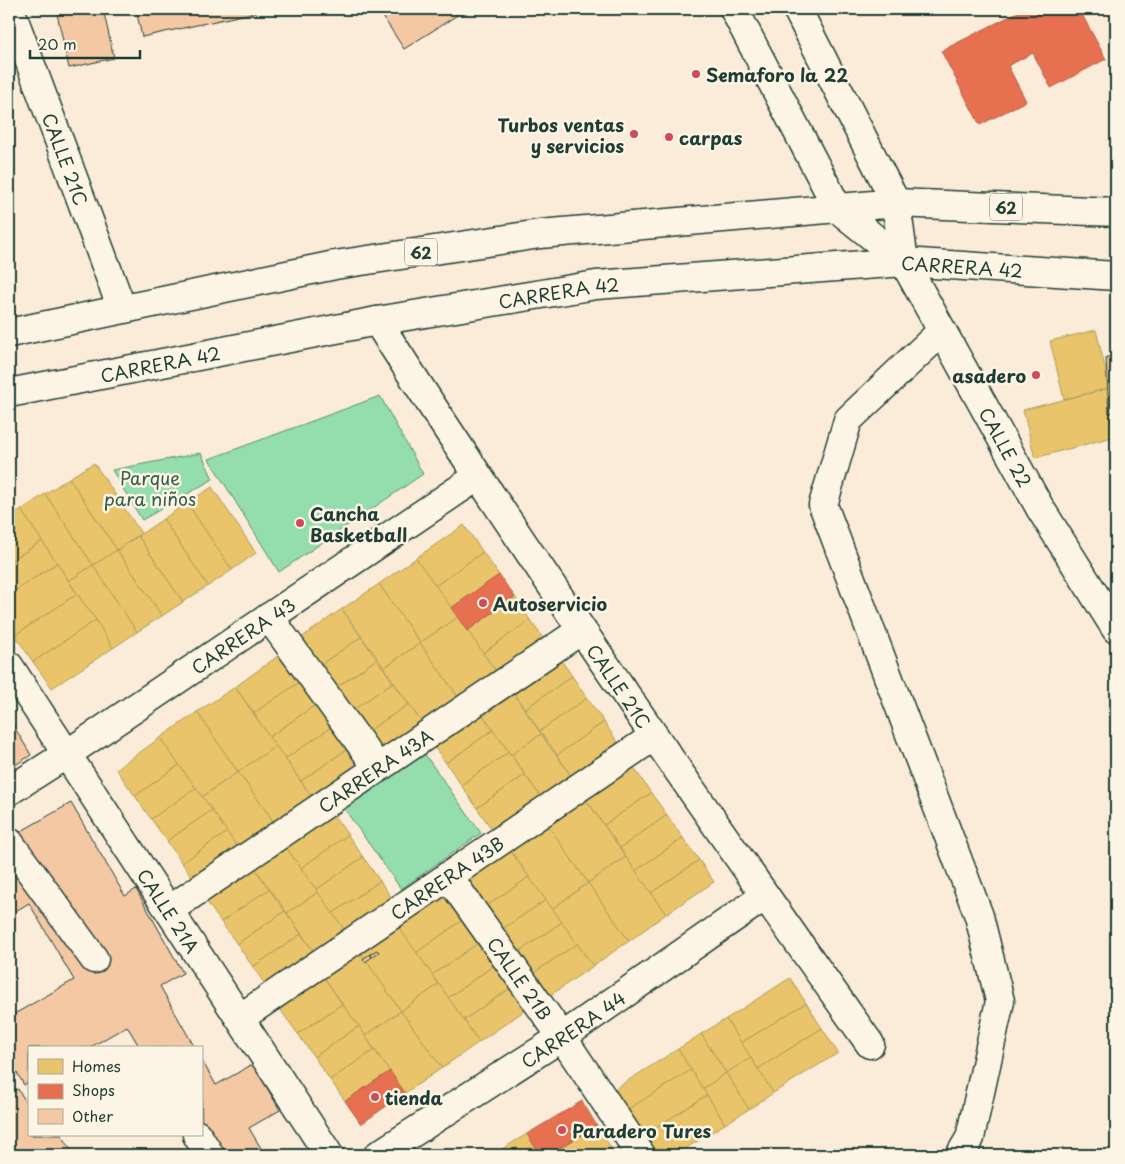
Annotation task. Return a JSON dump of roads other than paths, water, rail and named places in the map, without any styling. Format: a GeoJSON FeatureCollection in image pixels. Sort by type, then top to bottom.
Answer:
{"type":"FeatureCollection","features":[{"type":"Feature","properties":{"kind":"main road","name":"CALLE 21C"},"geometry":{"type":"LineString","coordinates":[[10,9],[122,309]]}},
{"type":"Feature","properties":{"kind":"main road"},"geometry":{"type":"LineString","coordinates":[[734,9],[838,209],[904,262]]}},
{"type":"Feature","properties":{"kind":"main road"},"geometry":{"type":"LineString","coordinates":[[797,9],[896,203],[904,262]]}},
{"type":"Feature","properties":{"kind":"main road","name":"62"},"geometry":{"type":"LineString","coordinates":[[9,333],[335,265],[540,234],[896,203],[1116,212]]}},
{"type":"Feature","properties":{"kind":"main road","name":"CARRERA 42"},"geometry":{"type":"LineString","coordinates":[[9,393],[377,321],[596,285],[904,262],[1116,276]]}},
{"type":"Feature","properties":{"kind":"main road","name":"CALLE 22"},"geometry":{"type":"LineString","coordinates":[[904,262],[1040,508],[1116,629]]}},
{"type":"Feature","properties":{"kind":"main road","name":"CALLE 21C"},"geometry":{"type":"LineString","coordinates":[[377,321],[477,477],[580,631],[870,1044]]}},
{"type":"Feature","properties":{"kind":"main road"},"geometry":{"type":"LineString","coordinates":[[942,331],[848,420],[823,505],[979,916],[1000,1002],[970,1138],[960,1155]]}},
{"type":"Feature","properties":{"kind":"main road","name":"CARRERA 43"},"geometry":{"type":"LineString","coordinates":[[9,791],[67,754],[477,477]]}},
{"type":"Feature","properties":{"kind":"main road"},"geometry":{"type":"LineString","coordinates":[[270,617],[378,768]]}},
{"type":"Feature","properties":{"kind":"main road","name":"CARRERA 43A"},"geometry":{"type":"LineString","coordinates":[[169,910],[580,631]]}},
{"type":"Feature","properties":{"kind":"main road","name":"CALLE 21A"},"geometry":{"type":"LineString","coordinates":[[9,666],[329,1155]]}},
{"type":"Feature","properties":{"kind":"main road","name":"CARRERA 43B"},"geometry":{"type":"LineString","coordinates":[[240,1018],[653,737]]}},
{"type":"Feature","properties":{"kind":"main road"},"geometry":{"type":"LineString","coordinates":[[9,842],[94,959]]}},
{"type":"Feature","properties":{"kind":"main road","name":"CALLE 21B"},"geometry":{"type":"LineString","coordinates":[[448,876],[562,1037],[641,1155]]}},
{"type":"Feature","properties":{"kind":"main road","name":"CARRERA 44"},"geometry":{"type":"LineString","coordinates":[[378,1155],[562,1037],[765,896]]}},
{"type":"Feature","properties":{"kind":"main road"},"geometry":{"type":"LineString","coordinates":[[198,1136],[210,1155]]}},
{"type":"Feature","properties":{"kind":"place","name":"Semaforo la 22"},"geometry":{"type":"Point","coordinates":[696,74]}},
{"type":"Feature","properties":{"kind":"place","name":"Turbos ventas y servicios"},"geometry":{"type":"Point","coordinates":[634,134]}},
{"type":"Feature","properties":{"kind":"place","name":"carpas"},"geometry":{"type":"Point","coordinates":[669,137]}},
{"type":"Feature","properties":{"kind":"place","name":"asadero"},"geometry":{"type":"Point","coordinates":[1036,375]}},
{"type":"Feature","properties":{"kind":"place","name":"Cancha Basketball"},"geometry":{"type":"Point","coordinates":[300,523]}},
{"type":"Feature","properties":{"kind":"place","name":"Autoservicio"},"geometry":{"type":"Point","coordinates":[483,603]}},
{"type":"Feature","properties":{"kind":"place","name":"tienda"},"geometry":{"type":"Point","coordinates":[375,1097]}},
{"type":"Feature","properties":{"kind":"place","name":"Paradero Tures"},"geometry":{"type":"Point","coordinates":[562,1130]}},
{"type":"Feature","properties":{"kind":"park label","name":"Parque para niños"},"geometry":{"type":"Point","coordinates":[150,487]}}]}
